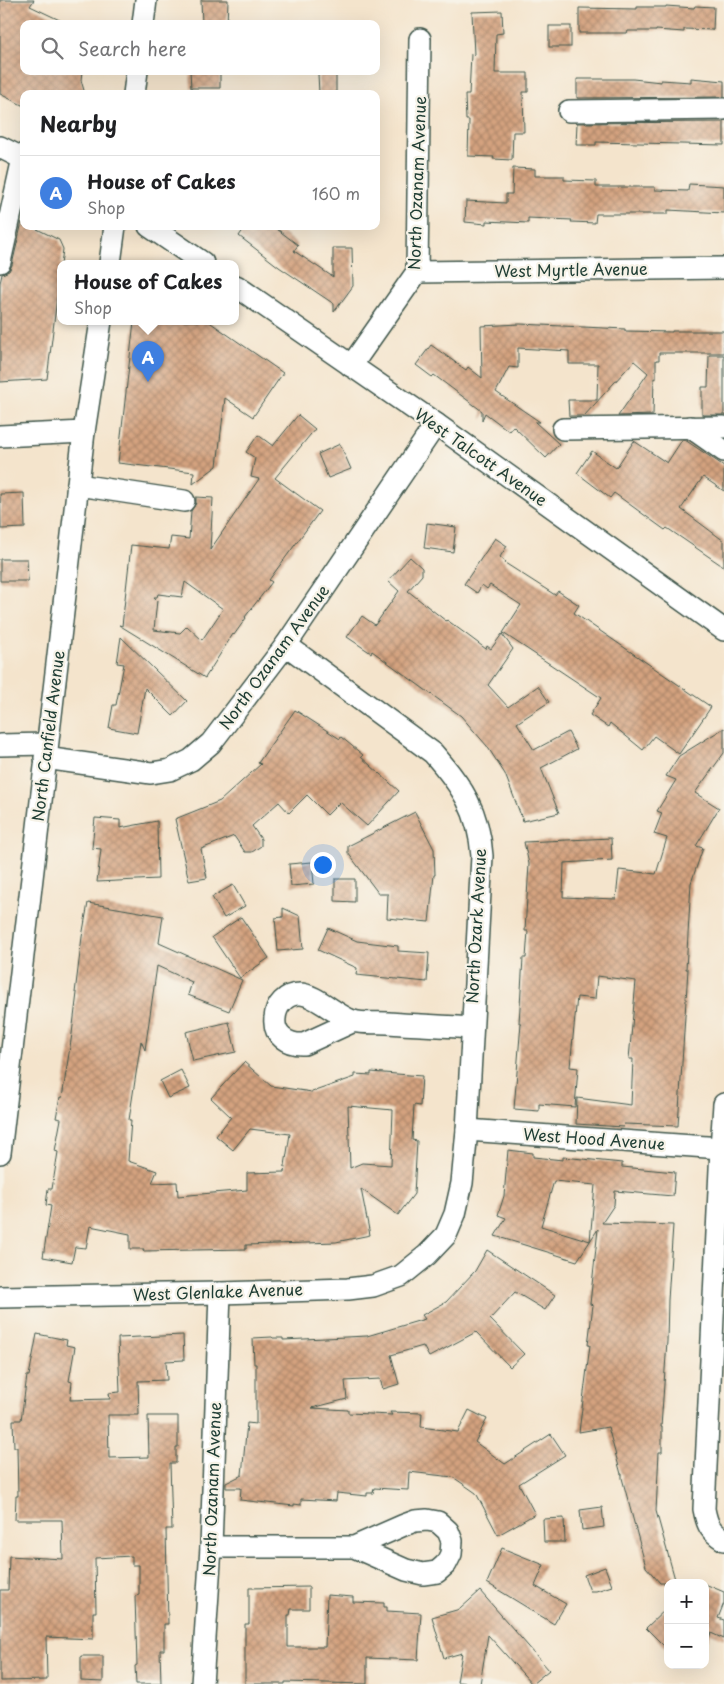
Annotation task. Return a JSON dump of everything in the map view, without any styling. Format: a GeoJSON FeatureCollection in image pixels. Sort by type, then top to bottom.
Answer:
{"type":"FeatureCollection","features":[{"type":"Feature","properties":{"kind":"street"},"geometry":{"type":"LineString","coordinates":[[144,20],[146,0]]}},
{"type":"Feature","properties":{"kind":"street","name":"North Ozanam Avenue"},"geometry":{"type":"LineString","coordinates":[[351,366],[417,272],[420,39]]}},
{"type":"Feature","properties":{"kind":"street"},"geometry":{"type":"LineString","coordinates":[[135,90],[136,75]]}},
{"type":"Feature","properties":{"kind":"street"},"geometry":{"type":"LineString","coordinates":[[569,111],[724,109]]}},
{"type":"Feature","properties":{"kind":"street"},"geometry":{"type":"LineString","coordinates":[[0,147],[20,157]]}},
{"type":"Feature","properties":{"kind":"street"},"geometry":{"type":"LineString","coordinates":[[0,262],[20,172]]}},
{"type":"Feature","properties":{"kind":"street"},"geometry":{"type":"LineString","coordinates":[[110,260],[115,230]]}},
{"type":"Feature","properties":{"kind":"street"},"geometry":{"type":"LineString","coordinates":[[155,230],[199,260]]}},
{"type":"Feature","properties":{"kind":"street","name":"West Myrtle Avenue"},"geometry":{"type":"LineString","coordinates":[[417,272],[724,268]]}},
{"type":"Feature","properties":{"kind":"street","name":"West Talcott Avenue"},"geometry":{"type":"LineString","coordinates":[[239,288],[436,424],[724,630]]}},
{"type":"Feature","properties":{"kind":"street","name":"North Canfield Avenue"},"geometry":{"type":"LineString","coordinates":[[0,1153],[7,1039],[46,751],[84,432],[100,325]]}},
{"type":"Feature","properties":{"kind":"street","name":"North Ozanam Avenue"},"geometry":{"type":"LineString","coordinates":[[0,745],[46,751],[151,773],[170,770],[192,760],[211,744],[286,645],[436,424]]}},
{"type":"Feature","properties":{"kind":"street"},"geometry":{"type":"LineString","coordinates":[[690,427],[724,450]]}},
{"type":"Feature","properties":{"kind":"street"},"geometry":{"type":"LineString","coordinates":[[563,429],[724,427]]}},
{"type":"Feature","properties":{"kind":"street"},"geometry":{"type":"LineString","coordinates":[[0,436],[84,432]]}},
{"type":"Feature","properties":{"kind":"street"},"geometry":{"type":"LineString","coordinates":[[78,485],[184,501]]}},
{"type":"Feature","properties":{"kind":"street","name":"North Ozark Avenue"},"geometry":{"type":"LineString","coordinates":[[286,645],[433,752],[449,771],[467,799],[480,835],[482,856],[471,1028],[467,1130],[462,1183],[455,1214],[446,1235],[427,1256]]}},
{"type":"Feature","properties":{"kind":"street"},"geometry":{"type":"LineString","coordinates":[[354,1021],[471,1028]]}},
{"type":"Feature","properties":{"kind":"street"},"geometry":{"type":"LineString","coordinates":[[719,1536],[706,1522],[704,1509],[720,1148],[724,1104]]}},
{"type":"Feature","properties":{"kind":"street","name":"West Hood Avenue"},"geometry":{"type":"LineString","coordinates":[[467,1130],[720,1148]]}},
{"type":"Feature","properties":{"kind":"street","name":"West Glenlake Avenue"},"geometry":{"type":"LineString","coordinates":[[0,1297],[220,1293],[373,1286],[401,1276],[427,1256]]}},
{"type":"Feature","properties":{"kind":"street","name":"North Ozanam Avenue"},"geometry":{"type":"LineString","coordinates":[[202,1684],[211,1547],[220,1293]]}},
{"type":"Feature","properties":{"kind":"street"},"geometry":{"type":"LineString","coordinates":[[211,1547],[354,1547]]}},
{"type":"Feature","properties":{"kind":"building"},"geometry":{"type":"Polygon","coordinates":[[[0,0],[34,0],[30,6],[60,20],[20,20],[20,75],[82,75],[84,90],[20,90],[20,104],[0,94],[0,0]]]}},
{"type":"Feature","properties":{"kind":"building"},"geometry":{"type":"Polygon","coordinates":[[[201,0],[228,0],[227,20],[202,20],[201,0]]]}},
{"type":"Feature","properties":{"kind":"building"},"geometry":{"type":"Polygon","coordinates":[[[637,7],[714,7],[713,30],[684,29],[684,32],[656,30],[628,31],[627,33],[579,33],[579,8],[637,9],[637,7]]]}},
{"type":"Feature","properties":{"kind":"building"},"geometry":{"type":"Polygon","coordinates":[[[502,11],[503,33],[496,34],[495,73],[528,73],[528,92],[523,92],[524,132],[513,132],[512,160],[468,156],[469,120],[466,120],[465,95],[469,95],[471,54],[474,55],[472,12],[502,11]]]}},
{"type":"Feature","properties":{"kind":"building"},"geometry":{"type":"Polygon","coordinates":[[[549,26],[571,26],[571,47],[549,47],[549,26]]]}},
{"type":"Feature","properties":{"kind":"building"},"geometry":{"type":"Polygon","coordinates":[[[190,75],[220,75],[220,88],[191,88],[190,75]]]}},
{"type":"Feature","properties":{"kind":"building"},"geometry":{"type":"Polygon","coordinates":[[[318,75],[336,75],[336,90],[319,90],[318,75]]]}},
{"type":"Feature","properties":{"kind":"building"},"geometry":{"type":"Polygon","coordinates":[[[691,78],[724,81],[724,97],[577,98],[577,79],[691,82],[691,78]]]}},
{"type":"Feature","properties":{"kind":"building"},"geometry":{"type":"Polygon","coordinates":[[[724,122],[724,145],[596,142],[596,145],[576,145],[577,123],[724,122]]]}},
{"type":"Feature","properties":{"kind":"building"},"geometry":{"type":"Polygon","coordinates":[[[513,168],[535,169],[535,176],[564,176],[564,180],[596,181],[596,187],[655,187],[655,190],[688,191],[689,184],[724,186],[724,213],[668,210],[668,214],[596,214],[595,223],[528,218],[528,223],[486,221],[486,224],[465,222],[466,201],[506,203],[506,194],[512,194],[513,168]]]}},
{"type":"Feature","properties":{"kind":"building"},"geometry":{"type":"Polygon","coordinates":[[[20,230],[39,230],[59,240],[63,249],[62,260],[57,260],[57,298],[47,379],[0,382],[0,283],[2,274],[9,271],[20,230]]]}},
{"type":"Feature","properties":{"kind":"building"},"geometry":{"type":"Polygon","coordinates":[[[243,230],[278,230],[298,245],[294,251],[333,277],[333,248],[352,248],[353,286],[334,312],[334,304],[279,267],[239,236],[243,230]]]}},
{"type":"Feature","properties":{"kind":"building"},"geometry":{"type":"Polygon","coordinates":[[[520,324],[625,329],[625,331],[724,331],[724,353],[659,353],[659,360],[656,360],[656,379],[654,378],[653,415],[618,416],[648,373],[634,361],[584,416],[569,416],[568,400],[597,400],[598,364],[569,364],[569,351],[518,348],[518,368],[509,367],[496,392],[540,422],[535,422],[559,444],[546,458],[513,426],[509,431],[485,413],[482,420],[482,411],[434,375],[432,377],[416,365],[431,345],[466,370],[468,367],[482,378],[481,326],[520,324]]]}},
{"type":"Feature","properties":{"kind":"building"},"geometry":{"type":"Polygon","coordinates":[[[134,325],[214,325],[283,373],[253,417],[225,398],[217,466],[193,484],[194,472],[118,463],[134,325]]]}},
{"type":"Feature","properties":{"kind":"building"},"geometry":{"type":"Polygon","coordinates":[[[709,355],[724,355],[724,415],[702,415],[702,387],[708,387],[709,355]]]}},
{"type":"Feature","properties":{"kind":"building"},"geometry":{"type":"Polygon","coordinates":[[[298,415],[315,429],[275,478],[320,511],[269,580],[272,582],[233,634],[205,678],[119,625],[122,626],[131,545],[169,549],[171,537],[189,539],[191,511],[196,503],[196,497],[213,498],[210,550],[259,479],[251,477],[255,458],[246,452],[258,435],[273,446],[298,415]],[[185,582],[182,597],[158,594],[157,597],[154,597],[157,600],[154,630],[180,633],[187,626],[202,640],[223,609],[185,582]]]}},
{"type":"Feature","properties":{"kind":"building"},"geometry":{"type":"Polygon","coordinates":[[[682,440],[685,440],[724,466],[724,491],[703,477],[681,509],[724,541],[724,567],[667,528],[665,530],[614,493],[610,498],[577,473],[592,451],[616,468],[634,441],[667,463],[682,440]]]}},
{"type":"Feature","properties":{"kind":"building"},"geometry":{"type":"Polygon","coordinates":[[[340,444],[351,469],[328,478],[318,454],[340,444]]]}},
{"type":"Feature","properties":{"kind":"building"},"geometry":{"type":"Polygon","coordinates":[[[24,493],[25,528],[1,529],[0,494],[24,493]]]}},
{"type":"Feature","properties":{"kind":"building"},"geometry":{"type":"Polygon","coordinates":[[[427,523],[456,527],[453,552],[424,548],[427,523]]]}},
{"type":"Feature","properties":{"kind":"building"},"geometry":{"type":"Polygon","coordinates":[[[495,538],[507,546],[500,557],[505,563],[555,595],[558,591],[579,605],[574,613],[711,707],[679,754],[654,736],[643,750],[610,723],[608,727],[590,715],[601,698],[503,633],[521,605],[490,585],[487,589],[482,585],[477,593],[464,584],[495,538]]]}},
{"type":"Feature","properties":{"kind":"building"},"geometry":{"type":"Polygon","coordinates":[[[410,557],[422,568],[422,575],[408,591],[486,649],[487,646],[491,649],[502,634],[513,649],[488,685],[508,707],[538,686],[549,702],[517,723],[534,750],[568,732],[577,749],[541,768],[559,813],[523,821],[505,774],[487,746],[461,716],[372,651],[371,653],[347,637],[362,616],[375,625],[399,591],[388,581],[410,557]]]}},
{"type":"Feature","properties":{"kind":"building"},"geometry":{"type":"Polygon","coordinates":[[[0,559],[27,559],[28,581],[0,581],[0,559]]]}},
{"type":"Feature","properties":{"kind":"building"},"geometry":{"type":"Polygon","coordinates":[[[121,637],[187,701],[173,716],[145,688],[137,733],[109,728],[113,705],[116,705],[124,664],[117,663],[121,637]]]}},
{"type":"Feature","properties":{"kind":"building"},"geometry":{"type":"Polygon","coordinates":[[[295,710],[340,739],[341,737],[363,755],[361,757],[399,791],[367,826],[340,802],[327,815],[307,795],[289,813],[279,802],[252,826],[261,839],[261,846],[252,852],[245,852],[234,836],[201,849],[207,878],[189,881],[175,819],[220,801],[261,764],[258,763],[295,710]]]}},
{"type":"Feature","properties":{"kind":"building"},"geometry":{"type":"Polygon","coordinates":[[[724,728],[724,753],[695,793],[719,808],[696,846],[703,848],[691,883],[686,969],[688,969],[678,1126],[624,1124],[623,1127],[576,1124],[577,1098],[631,1105],[633,1059],[629,1059],[636,981],[597,976],[595,999],[577,997],[570,1067],[578,1068],[575,1107],[539,1104],[539,1111],[514,1109],[521,1023],[519,1023],[523,958],[526,958],[528,931],[525,931],[529,864],[524,842],[611,838],[612,860],[564,863],[563,897],[616,899],[619,870],[656,874],[667,838],[654,834],[662,813],[657,811],[676,780],[666,776],[679,756],[724,728]]]}},
{"type":"Feature","properties":{"kind":"building"},"geometry":{"type":"Polygon","coordinates":[[[415,812],[434,849],[435,875],[429,922],[387,918],[388,894],[379,894],[348,853],[348,846],[415,812]]]}},
{"type":"Feature","properties":{"kind":"building"},"geometry":{"type":"Polygon","coordinates":[[[95,818],[120,820],[120,828],[157,821],[158,879],[97,882],[101,849],[92,848],[95,818]]]}},
{"type":"Feature","properties":{"kind":"building"},"geometry":{"type":"Polygon","coordinates":[[[312,862],[314,884],[291,886],[289,864],[312,862]]]}},
{"type":"Feature","properties":{"kind":"building"},"geometry":{"type":"Polygon","coordinates":[[[335,879],[355,879],[355,902],[335,901],[335,879]]]}},
{"type":"Feature","properties":{"kind":"building"},"geometry":{"type":"Polygon","coordinates":[[[233,885],[245,906],[224,918],[212,897],[233,885]]]}},
{"type":"Feature","properties":{"kind":"building"},"geometry":{"type":"Polygon","coordinates":[[[88,903],[163,916],[159,943],[242,980],[229,1011],[188,995],[192,982],[157,966],[145,1050],[141,1041],[129,1120],[131,1120],[128,1161],[157,1171],[152,1183],[177,1182],[178,1196],[247,1190],[247,1173],[284,1172],[290,1134],[250,1129],[233,1150],[216,1136],[231,1117],[211,1098],[244,1062],[271,1086],[312,1092],[355,1077],[355,1074],[371,1075],[371,1072],[422,1076],[420,1106],[414,1105],[412,1140],[417,1141],[414,1194],[398,1215],[361,1189],[370,1235],[336,1242],[246,1245],[246,1249],[143,1251],[144,1249],[130,1249],[130,1234],[90,1226],[86,1248],[75,1247],[72,1262],[43,1257],[51,1206],[46,1205],[48,1189],[52,1189],[58,1152],[55,1151],[61,1119],[56,1118],[60,1097],[62,1098],[72,1034],[82,937],[88,903]],[[348,1106],[350,1168],[362,1163],[391,1165],[393,1110],[348,1106]]]}},
{"type":"Feature","properties":{"kind":"building"},"geometry":{"type":"Polygon","coordinates":[[[283,908],[300,916],[303,949],[278,951],[275,918],[283,917],[283,908]]]}},
{"type":"Feature","properties":{"kind":"building"},"geometry":{"type":"Polygon","coordinates":[[[241,917],[269,958],[240,978],[212,937],[241,917]]]}},
{"type":"Feature","properties":{"kind":"building"},"geometry":{"type":"Polygon","coordinates":[[[328,928],[357,941],[398,946],[398,951],[429,953],[427,982],[356,975],[357,968],[318,950],[328,928]]]}},
{"type":"Feature","properties":{"kind":"building"},"geometry":{"type":"Polygon","coordinates":[[[229,1022],[236,1052],[193,1061],[186,1032],[229,1022]]]}},
{"type":"Feature","properties":{"kind":"building"},"geometry":{"type":"Polygon","coordinates":[[[181,1070],[190,1088],[168,1098],[160,1081],[181,1070]]]}},
{"type":"Feature","properties":{"kind":"building"},"geometry":{"type":"Polygon","coordinates":[[[508,1150],[533,1153],[533,1157],[563,1160],[563,1157],[622,1163],[622,1167],[675,1172],[673,1196],[615,1191],[614,1205],[602,1223],[673,1225],[661,1427],[662,1452],[659,1452],[656,1511],[675,1579],[664,1579],[664,1583],[660,1583],[646,1567],[608,1427],[579,1432],[590,1345],[588,1345],[593,1305],[590,1304],[598,1229],[577,1261],[495,1236],[506,1218],[498,1215],[504,1196],[508,1150]],[[554,1181],[541,1226],[590,1241],[595,1185],[554,1181]]]}},
{"type":"Feature","properties":{"kind":"building"},"geometry":{"type":"Polygon","coordinates":[[[487,1250],[555,1295],[545,1310],[515,1292],[490,1319],[524,1354],[510,1367],[476,1332],[429,1357],[423,1346],[391,1355],[399,1384],[383,1389],[380,1379],[345,1381],[347,1399],[312,1408],[348,1410],[348,1413],[392,1415],[390,1412],[422,1413],[421,1427],[458,1432],[469,1410],[487,1419],[475,1442],[505,1464],[551,1434],[565,1455],[519,1484],[535,1514],[498,1535],[476,1493],[453,1477],[409,1472],[408,1490],[374,1488],[373,1493],[367,1493],[367,1496],[337,1493],[336,1501],[301,1499],[301,1505],[294,1504],[294,1506],[240,1500],[241,1488],[226,1488],[226,1483],[242,1475],[247,1423],[256,1424],[256,1364],[254,1364],[253,1338],[272,1337],[283,1338],[283,1340],[367,1336],[425,1319],[422,1315],[446,1302],[475,1271],[487,1250]]]}},
{"type":"Feature","properties":{"kind":"building"},"geometry":{"type":"Polygon","coordinates":[[[37,1334],[67,1340],[66,1345],[75,1347],[69,1381],[72,1382],[70,1400],[110,1399],[109,1393],[120,1392],[118,1338],[183,1335],[184,1360],[166,1361],[167,1380],[138,1381],[139,1415],[108,1415],[109,1458],[149,1457],[148,1416],[178,1416],[176,1463],[170,1463],[172,1529],[166,1529],[168,1624],[164,1624],[164,1650],[160,1650],[161,1684],[136,1684],[135,1596],[139,1595],[139,1565],[132,1565],[132,1556],[95,1558],[96,1612],[93,1612],[93,1639],[46,1637],[47,1680],[0,1681],[0,1590],[8,1590],[9,1556],[63,1559],[62,1520],[15,1520],[16,1496],[18,1496],[17,1447],[14,1447],[13,1420],[21,1420],[27,1376],[29,1376],[37,1334]]]}},
{"type":"Feature","properties":{"kind":"building"},"geometry":{"type":"Polygon","coordinates":[[[602,1507],[604,1527],[582,1530],[580,1510],[602,1507]]]}},
{"type":"Feature","properties":{"kind":"building"},"geometry":{"type":"Polygon","coordinates":[[[564,1518],[565,1542],[544,1542],[543,1519],[564,1518]]]}},
{"type":"Feature","properties":{"kind":"building"},"geometry":{"type":"Polygon","coordinates":[[[502,1548],[544,1565],[535,1586],[566,1604],[554,1624],[487,1583],[502,1548]]]}},
{"type":"Feature","properties":{"kind":"building"},"geometry":{"type":"Polygon","coordinates":[[[605,1567],[612,1586],[590,1591],[584,1575],[605,1567]]]}},
{"type":"Feature","properties":{"kind":"building"},"geometry":{"type":"Polygon","coordinates":[[[709,1586],[724,1592],[724,1603],[718,1618],[724,1620],[724,1639],[711,1633],[709,1637],[709,1586]]]}},
{"type":"Feature","properties":{"kind":"building"},"geometry":{"type":"Polygon","coordinates":[[[309,1587],[309,1609],[291,1609],[290,1615],[288,1615],[288,1647],[325,1647],[327,1595],[353,1597],[353,1602],[384,1603],[387,1611],[421,1613],[418,1660],[367,1658],[367,1684],[285,1682],[285,1684],[245,1684],[245,1624],[249,1624],[249,1588],[309,1587]]]}},
{"type":"Feature","properties":{"kind":"building"},"geometry":{"type":"Polygon","coordinates":[[[480,1591],[549,1670],[532,1684],[488,1635],[480,1684],[457,1682],[462,1653],[444,1658],[432,1617],[460,1609],[480,1591]]]}},
{"type":"Feature","properties":{"kind":"building"},"geometry":{"type":"Polygon","coordinates":[[[664,1611],[664,1646],[646,1628],[664,1611]]]}},
{"type":"Feature","properties":{"kind":"building"},"geometry":{"type":"Polygon","coordinates":[[[81,1656],[103,1656],[103,1682],[81,1681],[81,1656]]]}},
{"type":"Feature","properties":{"kind":"place","name":"House of Cakes"},"geometry":{"type":"Point","coordinates":[148,382]}}]}
